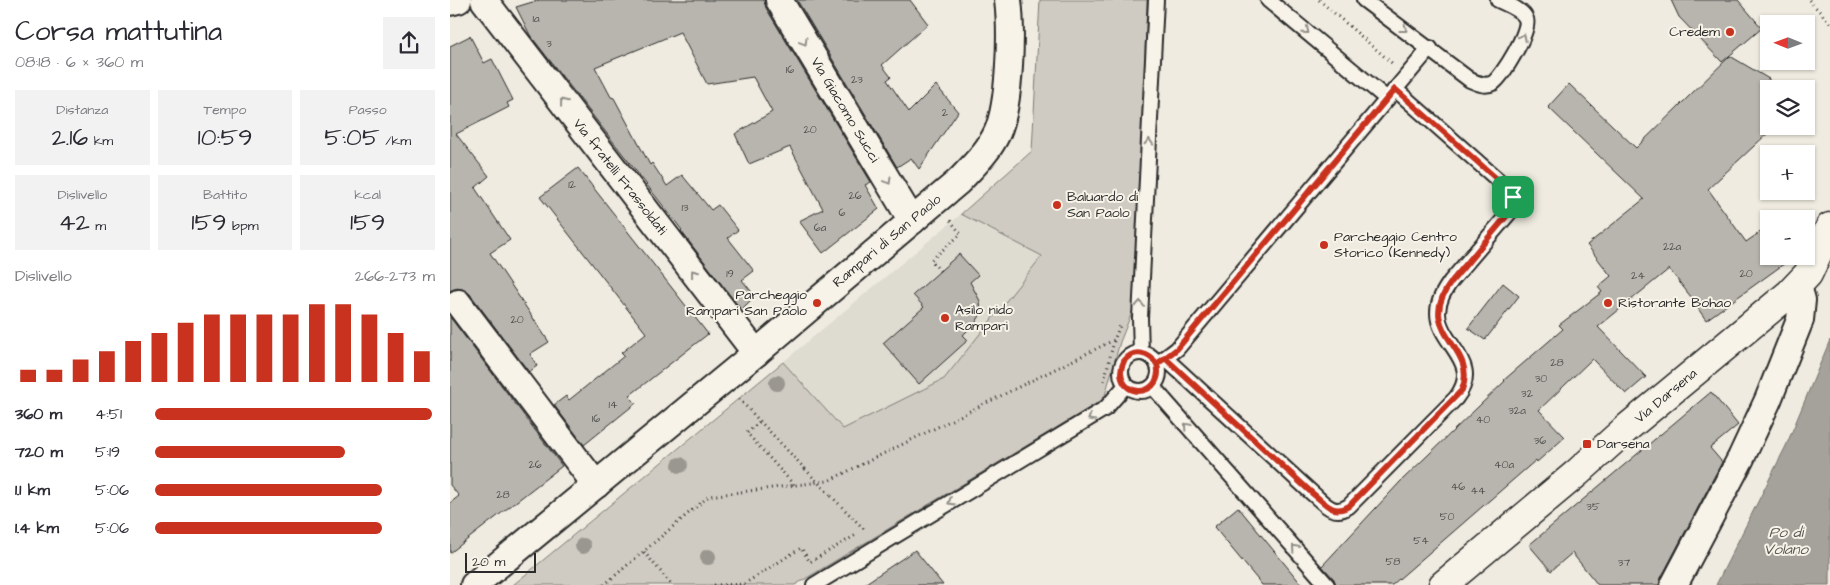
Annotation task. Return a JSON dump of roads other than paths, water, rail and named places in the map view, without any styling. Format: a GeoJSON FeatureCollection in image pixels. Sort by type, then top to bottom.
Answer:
{"type":"FeatureCollection","features":[{"type":"Feature","properties":{"kind":"main road","name":"Via Darsena"},"geometry":{"type":"LineString","coordinates":[[1443,585],[1584,467],[1628,427],[1798,286],[1814,264],[1830,227]]}},
{"type":"Feature","properties":{"kind":"street"},"geometry":{"type":"LineString","coordinates":[[450,2],[458,0]]}},
{"type":"Feature","properties":{"kind":"street","name":"Via fratelli Frassoldati"},"geometry":{"type":"LineString","coordinates":[[484,0],[756,353]]}},
{"type":"Feature","properties":{"kind":"street","name":"Via Giacomo Succi"},"geometry":{"type":"LineString","coordinates":[[779,0],[912,221]]}},
{"type":"Feature","properties":{"kind":"street","name":"Rampari di San Paolo"},"geometry":{"type":"LineString","coordinates":[[474,585],[756,353],[912,221],[983,156],[997,133],[1005,108],[1009,47],[1008,0]]}},
{"type":"Feature","properties":{"kind":"street"},"geometry":{"type":"LineString","coordinates":[[1674,585],[1741,458],[1768,400],[1800,320],[1802,300],[1798,286]]}},
{"type":"Feature","properties":{"kind":"street"},"geometry":{"type":"LineString","coordinates":[[458,303],[596,485]]}},
{"type":"Feature","properties":{"kind":"lane"},"geometry":{"type":"LineString","coordinates":[[1141,353],[1140,318],[1156,0]]}},
{"type":"Feature","properties":{"kind":"lane"},"geometry":{"type":"LineString","coordinates":[[1268,0],[1391,94],[1498,180],[1513,197],[1510,212],[1445,290],[1438,304],[1439,322],[1459,354],[1466,376],[1462,390],[1349,506],[1342,511],[1336,511],[1330,508],[1161,361],[1141,353],[1132,354],[1125,360],[1122,366],[1122,379],[1126,385],[1136,391],[1142,391],[1153,386],[1158,378],[1161,361],[1177,349],[1391,94],[1430,48]]}},
{"type":"Feature","properties":{"kind":"lane"},"geometry":{"type":"LineString","coordinates":[[1364,0],[1470,80],[1484,85],[1495,81],[1525,34],[1528,24],[1522,13],[1498,0]]}},
{"type":"Feature","properties":{"kind":"lane"},"geometry":{"type":"LineString","coordinates":[[814,585],[1106,408],[1126,385]]}},
{"type":"Feature","properties":{"kind":"lane"},"geometry":{"type":"LineString","coordinates":[[1153,386],[1327,585]]}},
{"type":"Feature","properties":{"kind":"water","name":"Po di Volano"},"geometry":{"type":"Polygon","coordinates":[[[1830,340],[1830,585],[1716,585],[1786,446],[1830,340]]]}},
{"type":"Feature","properties":{"kind":"place","name":"Credem"},"geometry":{"type":"Point","coordinates":[1730,32]}},
{"type":"Feature","properties":{"kind":"place","name":"Baluardo di San Paolo"},"geometry":{"type":"Point","coordinates":[1057,205]}},
{"type":"Feature","properties":{"kind":"place","name":"Parcheggio Centro Storico (Kennedy)"},"geometry":{"type":"Point","coordinates":[1324,245]}},
{"type":"Feature","properties":{"kind":"place","name":"Parcheggio Rampari San Paolo"},"geometry":{"type":"Point","coordinates":[817,303]}},
{"type":"Feature","properties":{"kind":"place","name":"Ristorante Bohao"},"geometry":{"type":"Point","coordinates":[1608,303]}},
{"type":"Feature","properties":{"kind":"place","name":"Asilo nido Rampari"},"geometry":{"type":"Point","coordinates":[945,318]}},
{"type":"Feature","properties":{"kind":"place","name":"Darsena"},"geometry":{"type":"Point","coordinates":[1587,444]}}]}
